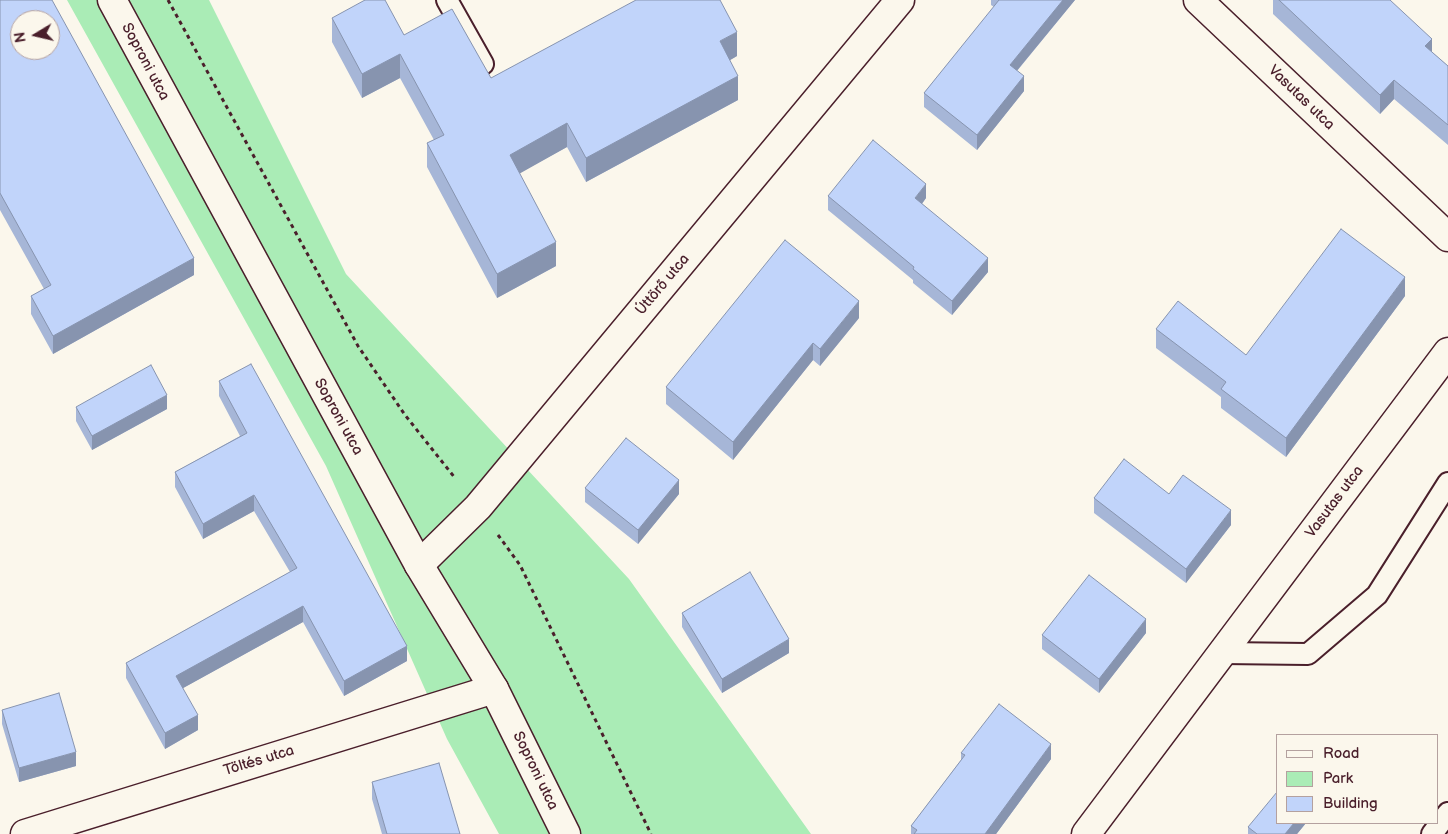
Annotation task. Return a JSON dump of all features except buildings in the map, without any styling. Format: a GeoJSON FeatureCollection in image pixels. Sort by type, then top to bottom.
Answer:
{"type":"FeatureCollection","features":[{"type":"Feature","properties":{"kind":"street","name":"Soproni utca"},"geometry":{"type":"LineString","coordinates":[[112,0],[419,565],[494,689],[566,834]]}},
{"type":"Feature","properties":{"kind":"street","name":"Úttörő utca"},"geometry":{"type":"LineString","coordinates":[[419,565],[478,507],[900,0]]}},
{"type":"Feature","properties":{"kind":"street","name":"Vasutas utca"},"geometry":{"type":"LineString","coordinates":[[1198,0],[1448,237]]}},
{"type":"Feature","properties":{"kind":"street","name":"Vasutas utca"},"geometry":{"type":"LineString","coordinates":[[1086,834],[1448,352]]}},
{"type":"Feature","properties":{"kind":"street","name":"Töltés utca"},"geometry":{"type":"LineString","coordinates":[[25,834],[494,689]]}},
{"type":"Feature","properties":{"kind":"lane"},"geometry":{"type":"LineString","coordinates":[[447,0],[486,70]]}},
{"type":"Feature","properties":{"kind":"lane"},"geometry":{"type":"LineString","coordinates":[[1222,653],[1308,654],[1376,595],[1448,483]]}},
{"type":"Feature","properties":{"kind":"lane"},"geometry":{"type":"LineString","coordinates":[[1432,834],[1448,813]]}},
{"type":"Feature","properties":{"kind":"path"},"geometry":{"type":"LineString","coordinates":[[168,0],[358,346],[405,415],[478,507],[520,564],[651,834]]}},
{"type":"Feature","properties":{"kind":"green space"},"geometry":{"type":"Polygon","coordinates":[[[67,0],[209,0],[346,274],[629,579],[811,834],[499,834],[447,739],[326,466],[67,0]]]}}]}
